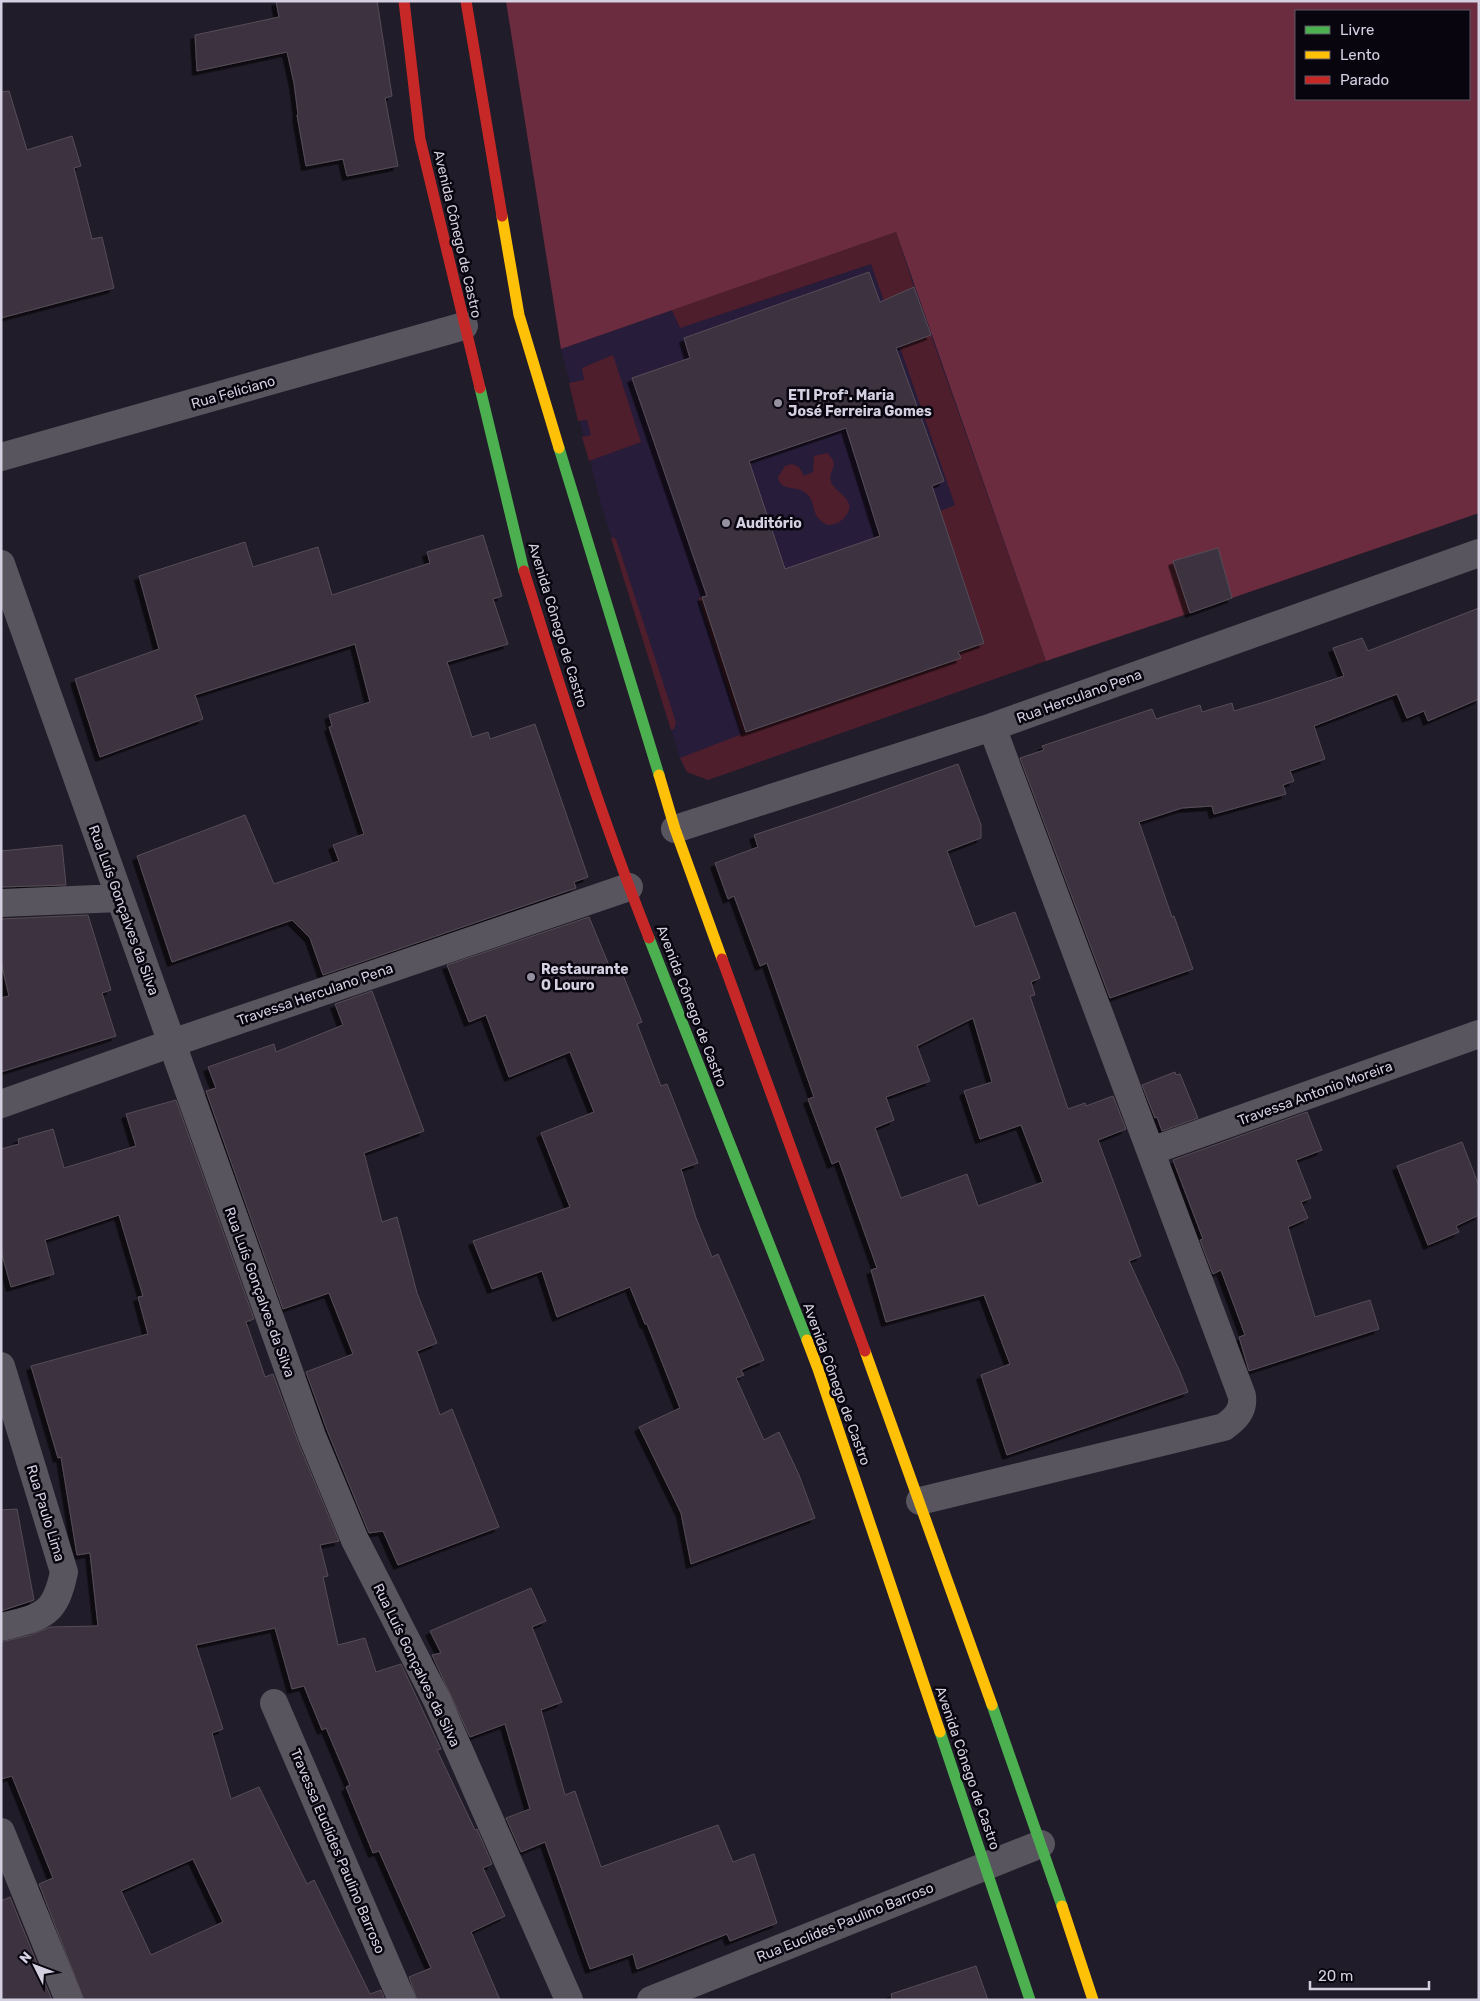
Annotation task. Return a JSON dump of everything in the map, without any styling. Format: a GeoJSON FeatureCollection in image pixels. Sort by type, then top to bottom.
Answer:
{"type":"FeatureCollection","features":[{"type":"Feature","properties":{"kind":"main road","name":"Avenida Cônego de Castro"},"geometry":{"type":"LineString","coordinates":[[404,1],[420,139],[519,553],[564,700],[629,887],[818,1369],[1030,2000]]}},
{"type":"Feature","properties":{"kind":"main road"},"geometry":{"type":"LineString","coordinates":[[466,1],[519,315],[675,829],[920,1501],[1041,1844],[1093,2000]]}},
{"type":"Feature","properties":{"kind":"street","name":"Rua Feliciano"},"geometry":{"type":"LineString","coordinates":[[1,457],[464,326]]}},
{"type":"Feature","properties":{"kind":"street","name":"Rua Herculano Pena"},"geometry":{"type":"LineString","coordinates":[[675,829],[992,727],[1479,553]]}},
{"type":"Feature","properties":{"kind":"street","name":"Rua Luís Gonçalves da Silva"},"geometry":{"type":"LineString","coordinates":[[1,564],[312,1436],[355,1540],[437,1700],[569,2000]]}},
{"type":"Feature","properties":{"kind":"street"},"geometry":{"type":"LineString","coordinates":[[920,1501],[1224,1427],[1234,1420],[1243,1403],[992,727]]}},
{"type":"Feature","properties":{"kind":"street","name":"Travessa Herculano Pena"},"geometry":{"type":"LineString","coordinates":[[1,1104],[172,1042],[629,887]]}},
{"type":"Feature","properties":{"kind":"street"},"geometry":{"type":"LineString","coordinates":[[1,904],[119,898]]}},
{"type":"Feature","properties":{"kind":"street","name":"Travessa Antonio Moreira"},"geometry":{"type":"LineString","coordinates":[[1151,1151],[1479,1034]]}},
{"type":"Feature","properties":{"kind":"street","name":"Rua Paulo Lima"},"geometry":{"type":"LineString","coordinates":[[1,1366],[64,1572],[61,1588],[52,1608],[35,1619],[1,1628]]}},
{"type":"Feature","properties":{"kind":"street","name":"Travessa Euclides Paulino Barroso"},"geometry":{"type":"LineString","coordinates":[[274,1703],[402,2000]]}},
{"type":"Feature","properties":{"kind":"street"},"geometry":{"type":"LineString","coordinates":[[1,1832],[9,1869],[69,2000]]}},
{"type":"Feature","properties":{"kind":"street","name":"Rua Euclides Paulino Barroso"},"geometry":{"type":"LineString","coordinates":[[650,2000],[1041,1844]]}},
{"type":"Feature","properties":{"kind":"shaded area"},"geometry":{"type":"Polygon","coordinates":[[[506,1],[1479,1],[1479,513],[1232,598],[1218,548],[1174,561],[1190,613],[1046,661],[896,232],[561,349],[506,1]]]}},
{"type":"Feature","properties":{"kind":"shaded area"},"geometry":{"type":"Polygon","coordinates":[[[896,232],[1046,661],[708,780],[687,772],[680,758],[601,504],[561,349],[896,232]]]}},
{"type":"Feature","properties":{"kind":"shaded area"},"geometry":{"type":"Polygon","coordinates":[[[896,232],[914,287],[904,292],[907,302],[931,335],[1046,661],[708,780],[687,772],[680,758],[742,734],[699,598],[702,597],[746,732],[961,658],[958,652],[984,643],[945,525],[915,521],[955,505],[871,264],[680,328],[672,310],[896,232]]]}},
{"type":"Feature","properties":{"kind":"shaded area"},"geometry":{"type":"Polygon","coordinates":[[[613,355],[641,442],[589,461],[582,437],[591,435],[587,420],[578,421],[569,383],[584,380],[582,368],[613,355]]]}},
{"type":"Feature","properties":{"kind":"shaded area"},"geometry":{"type":"Polygon","coordinates":[[[827,453],[834,465],[830,478],[831,482],[848,502],[849,506],[844,518],[832,525],[827,525],[817,517],[812,501],[806,493],[798,489],[785,487],[779,482],[778,477],[785,466],[792,464],[799,467],[804,476],[813,472],[814,456],[827,453]]]}},
{"type":"Feature","properties":{"kind":"shaded area"},"geometry":{"type":"Polygon","coordinates":[[[611,538],[616,539],[673,713],[676,723],[674,729],[671,730],[611,538]]]}},
{"type":"Feature","properties":{"kind":"building"},"geometry":{"type":"Polygon","coordinates":[[[276,1],[377,1],[392,96],[385,98],[398,166],[347,176],[343,159],[306,166],[297,115],[294,83],[287,52],[197,71],[195,35],[279,17],[276,1]]]}},
{"type":"Feature","properties":{"kind":"building"},"geometry":{"type":"Polygon","coordinates":[[[9,91],[27,150],[72,136],[81,166],[74,168],[92,239],[102,237],[114,288],[1,318],[1,92],[9,91]]]}},
{"type":"Feature","properties":{"kind":"building"},"geometry":{"type":"Polygon","coordinates":[[[869,272],[880,302],[914,287],[931,335],[896,348],[944,481],[932,486],[984,643],[958,652],[961,658],[746,732],[702,597],[707,596],[632,378],[690,358],[684,338],[869,272]],[[846,428],[749,461],[785,569],[880,536],[846,428]]]}},
{"type":"Feature","properties":{"kind":"building"},"geometry":{"type":"Polygon","coordinates":[[[483,535],[502,596],[493,599],[508,644],[447,662],[472,737],[488,732],[490,739],[535,724],[588,877],[574,882],[576,888],[323,975],[310,938],[292,920],[172,962],[137,856],[245,815],[274,884],[339,861],[333,845],[364,834],[329,727],[332,726],[329,715],[370,702],[355,644],[195,695],[203,719],[100,757],[75,679],[159,649],[139,576],[245,542],[253,567],[318,547],[332,595],[430,563],[427,552],[483,535]]]}},
{"type":"Feature","properties":{"kind":"building"},"geometry":{"type":"Polygon","coordinates":[[[1218,548],[1232,598],[1190,613],[1173,561],[1218,548]]]}},
{"type":"Feature","properties":{"kind":"building"},"geometry":{"type":"Polygon","coordinates":[[[1479,608],[1479,699],[1428,721],[1424,711],[1407,718],[1397,694],[1314,726],[1325,759],[1290,771],[1294,781],[1283,785],[1286,794],[1214,814],[1212,806],[1182,808],[1139,822],[1172,917],[1174,916],[1193,969],[1110,998],[1020,758],[1044,750],[1042,746],[1152,709],[1156,719],[1200,705],[1202,712],[1232,703],[1234,711],[1268,701],[1344,676],[1333,648],[1362,638],[1368,651],[1479,608]]]}},
{"type":"Feature","properties":{"kind":"building"},"geometry":{"type":"Polygon","coordinates":[[[958,764],[981,825],[981,838],[947,851],[975,927],[1015,912],[1040,978],[1031,982],[1035,995],[1030,996],[1068,1109],[1085,1103],[1086,1106],[1113,1096],[1126,1129],[1098,1140],[1141,1256],[1129,1261],[1188,1392],[1007,1455],[981,1375],[1010,1364],[984,1295],[886,1322],[871,1270],[877,1268],[839,1161],[832,1164],[808,1099],[814,1097],[767,963],[760,966],[734,896],[728,899],[715,863],[758,847],[754,835],[958,764]],[[973,1018],[917,1046],[930,1081],[886,1097],[894,1120],[875,1128],[901,1198],[967,1174],[978,1206],[1043,1182],[1021,1125],[980,1139],[964,1091],[992,1082],[973,1018]]]}},
{"type":"Feature","properties":{"kind":"building"},"geometry":{"type":"Polygon","coordinates":[[[62,845],[66,885],[1,887],[1,851],[62,845]]]}},
{"type":"Feature","properties":{"kind":"building"},"geometry":{"type":"Polygon","coordinates":[[[88,915],[111,990],[102,993],[116,1036],[1,1072],[1,998],[9,996],[1,962],[1,919],[88,915]]]}},
{"type":"Feature","properties":{"kind":"building"},"geometry":{"type":"Polygon","coordinates":[[[589,917],[610,968],[619,965],[642,1022],[637,1024],[661,1086],[667,1084],[698,1163],[681,1169],[696,1218],[712,1257],[718,1254],[764,1360],[741,1370],[744,1375],[736,1378],[764,1440],[779,1432],[799,1475],[815,1518],[691,1564],[681,1513],[639,1427],[680,1408],[647,1324],[645,1324],[630,1287],[557,1317],[542,1271],[492,1289],[473,1241],[570,1207],[541,1133],[594,1112],[570,1052],[509,1077],[486,1015],[469,1022],[447,965],[589,917]]]}},
{"type":"Feature","properties":{"kind":"building"},"geometry":{"type":"Polygon","coordinates":[[[372,991],[424,1131],[364,1153],[382,1222],[397,1217],[417,1293],[437,1343],[417,1351],[440,1415],[452,1409],[499,1527],[398,1565],[383,1531],[369,1533],[327,1430],[306,1372],[353,1354],[329,1293],[283,1309],[206,1091],[216,1088],[208,1067],[274,1044],[276,1052],[343,1025],[335,1004],[372,991]]]}},
{"type":"Feature","properties":{"kind":"building"},"geometry":{"type":"Polygon","coordinates":[[[1175,1072],[1176,1075],[1180,1074],[1198,1118],[1162,1131],[1142,1085],[1175,1072]]]}},
{"type":"Feature","properties":{"kind":"building"},"geometry":{"type":"Polygon","coordinates":[[[176,1100],[254,1319],[246,1322],[265,1377],[273,1374],[298,1442],[339,1541],[320,1545],[328,1576],[323,1577],[338,1645],[365,1638],[376,1672],[401,1664],[441,1749],[437,1750],[475,1830],[477,1829],[492,1864],[483,1868],[505,1916],[471,1932],[500,2000],[417,2000],[409,1977],[431,1968],[379,1851],[373,1853],[346,1787],[350,1785],[326,1728],[322,1730],[304,1686],[292,1689],[275,1628],[196,1645],[223,1729],[212,1733],[231,1799],[259,1787],[307,1884],[314,1880],[370,1994],[381,1990],[385,2000],[84,2000],[39,1884],[53,1878],[12,1776],[1,1779],[1,1642],[31,1635],[50,1627],[98,1626],[90,1553],[77,1555],[61,1457],[58,1458],[31,1366],[148,1334],[138,1297],[143,1296],[119,1215],[45,1240],[54,1274],[11,1287],[1,1251],[1,1149],[19,1144],[18,1139],[53,1129],[64,1168],[136,1146],[126,1114],[176,1100]],[[193,1859],[121,1891],[151,1955],[223,1922],[193,1859]]]}},
{"type":"Feature","properties":{"kind":"building"},"geometry":{"type":"Polygon","coordinates":[[[1307,1112],[1322,1150],[1296,1160],[1311,1198],[1301,1202],[1308,1218],[1288,1227],[1315,1317],[1370,1300],[1379,1329],[1249,1371],[1239,1337],[1245,1335],[1221,1270],[1213,1274],[1200,1240],[1203,1239],[1173,1160],[1307,1112]]]}},
{"type":"Feature","properties":{"kind":"building"},"geometry":{"type":"Polygon","coordinates":[[[1462,1142],[1479,1186],[1479,1215],[1456,1226],[1459,1232],[1428,1245],[1397,1166],[1462,1142]]]}},
{"type":"Feature","properties":{"kind":"building"},"geometry":{"type":"Polygon","coordinates":[[[17,1509],[34,1600],[1,1611],[1,1510],[17,1509]]]}},
{"type":"Feature","properties":{"kind":"building"},"geometry":{"type":"Polygon","coordinates":[[[531,1588],[546,1621],[532,1627],[562,1702],[541,1710],[565,1795],[575,1791],[601,1867],[718,1825],[733,1862],[754,1854],[777,1923],[730,1941],[727,1934],[637,1969],[633,1954],[590,1969],[545,1842],[521,1852],[506,1818],[530,1809],[505,1724],[470,1737],[432,1655],[441,1653],[430,1631],[531,1588]]]}},
{"type":"Feature","properties":{"kind":"building"},"geometry":{"type":"Polygon","coordinates":[[[10,1897],[52,2000],[1,2000],[1,1901],[10,1897]]]}},
{"type":"Feature","properties":{"kind":"building"},"geometry":{"type":"Polygon","coordinates":[[[976,1966],[988,2000],[892,2000],[891,1994],[976,1966]]]}},
{"type":"Feature","properties":{"kind":"traffic: fast"},"geometry":{"type":"LineString","coordinates":[[480,388],[524,571]]}},
{"type":"Feature","properties":{"kind":"traffic: fast"},"geometry":{"type":"LineString","coordinates":[[559,448],[659,775]]}},
{"type":"Feature","properties":{"kind":"traffic: fast"},"geometry":{"type":"LineString","coordinates":[[649,938],[807,1340]]}},
{"type":"Feature","properties":{"kind":"traffic: fast"},"geometry":{"type":"LineString","coordinates":[[992,1705],[1062,1906]]}},
{"type":"Feature","properties":{"kind":"traffic: fast"},"geometry":{"type":"LineString","coordinates":[[940,1732],[1030,2000]]}},
{"type":"Feature","properties":{"kind":"traffic: slow"},"geometry":{"type":"LineString","coordinates":[[502,216],[519,315],[559,448]]}},
{"type":"Feature","properties":{"kind":"traffic: slow"},"geometry":{"type":"LineString","coordinates":[[659,775],[675,829],[722,959]]}},
{"type":"Feature","properties":{"kind":"traffic: slow"},"geometry":{"type":"LineString","coordinates":[[807,1340],[940,1732]]}},
{"type":"Feature","properties":{"kind":"traffic: slow"},"geometry":{"type":"LineString","coordinates":[[865,1351],[992,1705]]}},
{"type":"Feature","properties":{"kind":"traffic: slow"},"geometry":{"type":"LineString","coordinates":[[1062,1906],[1093,2000]]}},
{"type":"Feature","properties":{"kind":"traffic: jam"},"geometry":{"type":"LineString","coordinates":[[404,1],[420,139],[480,388]]}},
{"type":"Feature","properties":{"kind":"traffic: jam"},"geometry":{"type":"LineString","coordinates":[[466,1],[502,216]]}},
{"type":"Feature","properties":{"kind":"traffic: jam"},"geometry":{"type":"LineString","coordinates":[[524,571],[583,756],[649,938]]}},
{"type":"Feature","properties":{"kind":"traffic: jam"},"geometry":{"type":"LineString","coordinates":[[722,959],[865,1351]]}},
{"type":"Feature","properties":{"kind":"place","name":"ETI Profª. Maria José Ferreira Gomes"},"geometry":{"type":"Point","coordinates":[778,403]}},
{"type":"Feature","properties":{"kind":"place","name":"Auditório"},"geometry":{"type":"Point","coordinates":[726,523]}},
{"type":"Feature","properties":{"kind":"place","name":"Restaurante O Louro"},"geometry":{"type":"Point","coordinates":[531,977]}}]}
